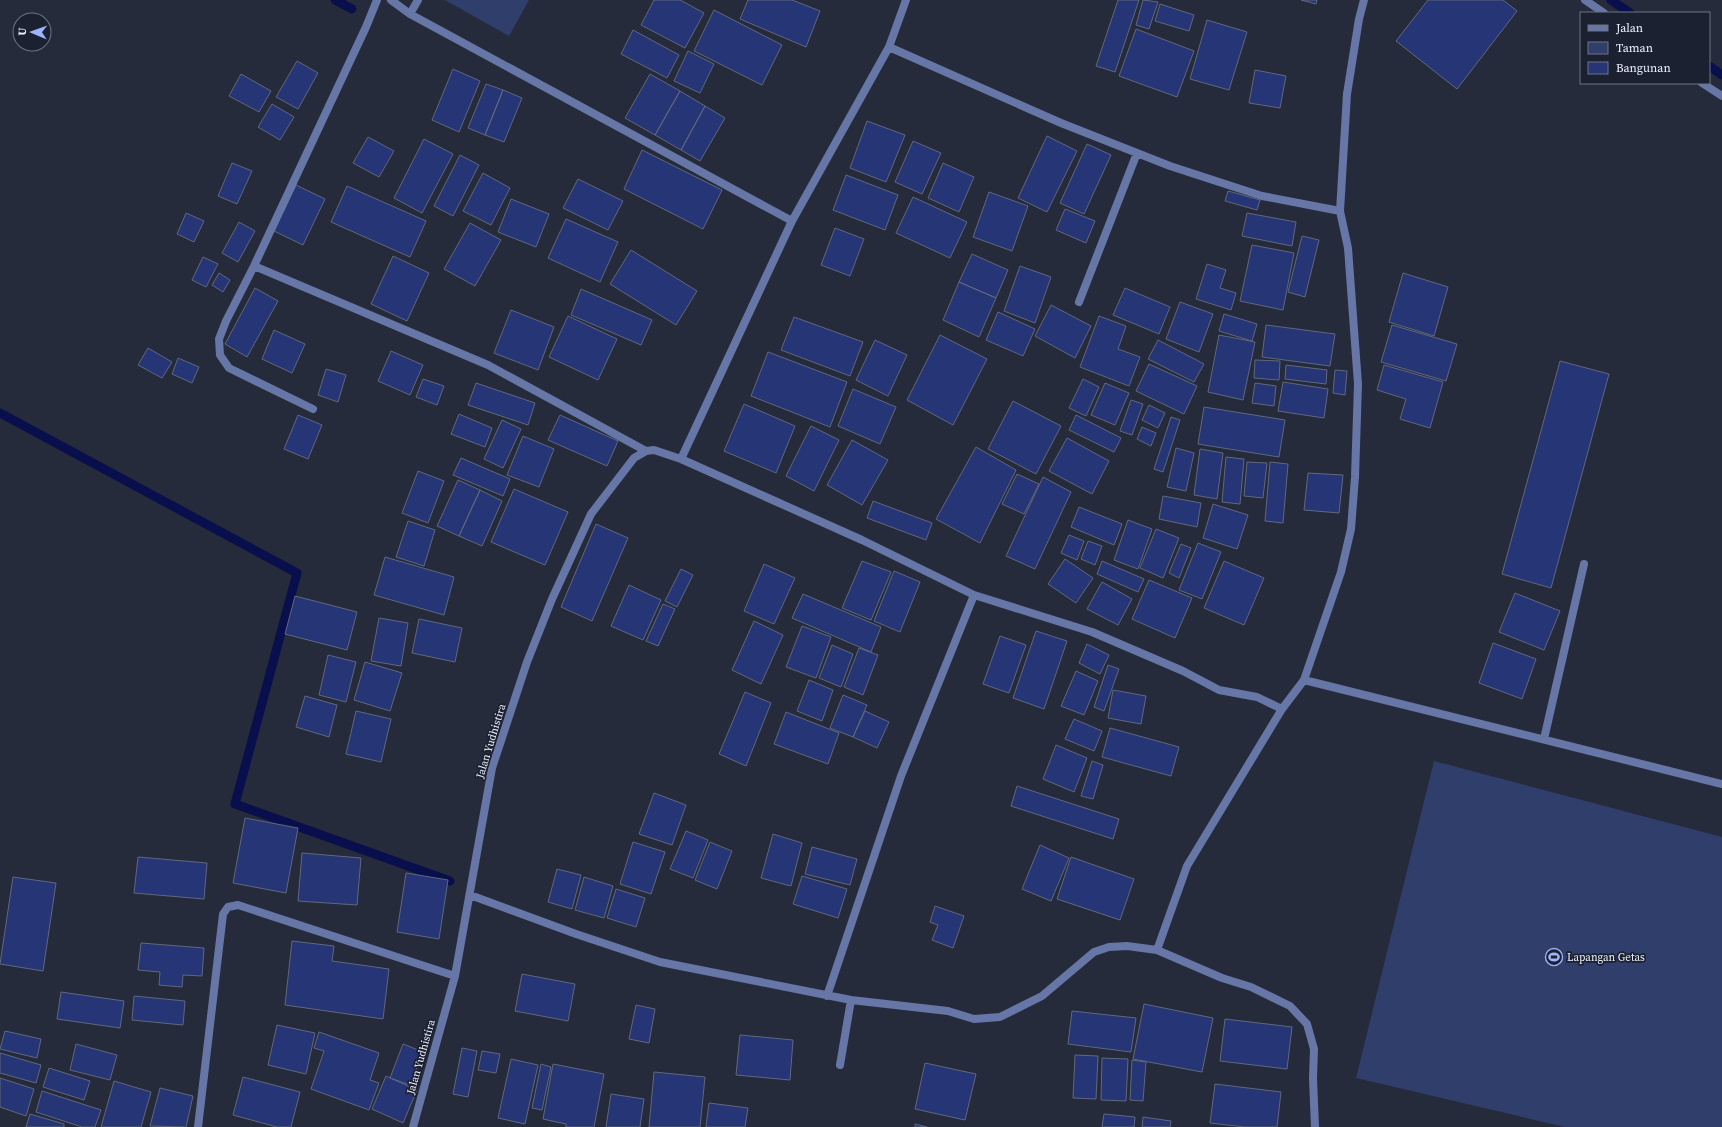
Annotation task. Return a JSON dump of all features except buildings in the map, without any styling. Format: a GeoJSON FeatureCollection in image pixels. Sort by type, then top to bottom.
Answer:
{"type":"FeatureCollection","features":[{"type":"Feature","properties":{"kind":"street"},"geometry":{"type":"LineString","coordinates":[[313,409],[229,368],[220,355],[219,339],[226,321],[254,266],[366,27],[377,0]]}},
{"type":"Feature","properties":{"kind":"street"},"geometry":{"type":"LineString","coordinates":[[391,0],[410,14],[792,221]]}},
{"type":"Feature","properties":{"kind":"street"},"geometry":{"type":"LineString","coordinates":[[410,14],[418,0]]}},
{"type":"Feature","properties":{"kind":"street"},"geometry":{"type":"LineString","coordinates":[[681,459],[792,221],[889,47],[906,0]]}},
{"type":"Feature","properties":{"kind":"street"},"geometry":{"type":"LineString","coordinates":[[1156,950],[1187,866],[1282,709],[1304,680],[1341,572],[1351,529],[1355,477],[1358,384],[1348,248],[1340,211],[1347,94],[1359,19],[1364,0]]}},
{"type":"Feature","properties":{"kind":"street"},"geometry":{"type":"LineString","coordinates":[[1585,0],[1603,12]]}},
{"type":"Feature","properties":{"kind":"street"},"geometry":{"type":"LineString","coordinates":[[889,47],[1061,123],[1137,154],[1262,196],[1340,211]]}},
{"type":"Feature","properties":{"kind":"street"},"geometry":{"type":"LineString","coordinates":[[1704,84],[1722,96]]}},
{"type":"Feature","properties":{"kind":"street"},"geometry":{"type":"LineString","coordinates":[[1078,302],[1137,154]]}},
{"type":"Feature","properties":{"kind":"street"},"geometry":{"type":"LineString","coordinates":[[254,266],[488,365],[646,451],[654,450],[681,459],[862,540],[974,595],[1092,632],[1183,671],[1219,690],[1257,697],[1282,709]]}},
{"type":"Feature","properties":{"kind":"street","name":"Jalan Yudhistira"},"geometry":{"type":"LineString","coordinates":[[413,1127],[455,976],[492,768],[527,662],[552,599],[591,514],[634,458],[638,454],[646,451]]}},
{"type":"Feature","properties":{"kind":"street"},"geometry":{"type":"LineString","coordinates":[[1544,739],[1584,564]]}},
{"type":"Feature","properties":{"kind":"street"},"geometry":{"type":"LineString","coordinates":[[827,996],[901,776],[974,595]]}},
{"type":"Feature","properties":{"kind":"street"},"geometry":{"type":"LineString","coordinates":[[1304,680],[1722,784]]}},
{"type":"Feature","properties":{"kind":"street"},"geometry":{"type":"LineString","coordinates":[[470,895],[576,934],[660,962],[827,996],[948,1011],[974,1019],[1000,1017],[1042,996],[1094,952],[1109,947],[1126,946],[1156,950],[1222,978],[1251,987],[1290,1006],[1307,1024],[1314,1049],[1313,1078],[1315,1127]]}},
{"type":"Feature","properties":{"kind":"street"},"geometry":{"type":"LineString","coordinates":[[198,1127],[223,914],[228,907],[238,905],[455,976]]}},
{"type":"Feature","properties":{"kind":"street"},"geometry":{"type":"LineString","coordinates":[[840,1065],[851,1000]]}},
{"type":"Feature","properties":{"kind":"green space"},"geometry":{"type":"Polygon","coordinates":[[[445,0],[529,0],[509,36],[445,0]]]}},
{"type":"Feature","properties":{"kind":"green space","name":"Lapangan Getas"},"geometry":{"type":"Polygon","coordinates":[[[1434,761],[1722,837],[1722,1127],[1565,1127],[1356,1078],[1434,761]]]}},
{"type":"Feature","properties":{"kind":"waterway"},"geometry":{"type":"LineString","coordinates":[[335,0],[352,9]]}},
{"type":"Feature","properties":{"kind":"waterway"},"geometry":{"type":"LineString","coordinates":[[1611,0],[1629,12]]}},
{"type":"Feature","properties":{"kind":"waterway"},"geometry":{"type":"LineString","coordinates":[[1710,67],[1722,75]]}},
{"type":"Feature","properties":{"kind":"waterway"},"geometry":{"type":"LineString","coordinates":[[0,413],[297,573],[235,804],[450,881]]}},
{"type":"Feature","properties":{"kind":"place","name":"Lapangan Getas"},"geometry":{"type":"Point","coordinates":[1554,957]}}]}
